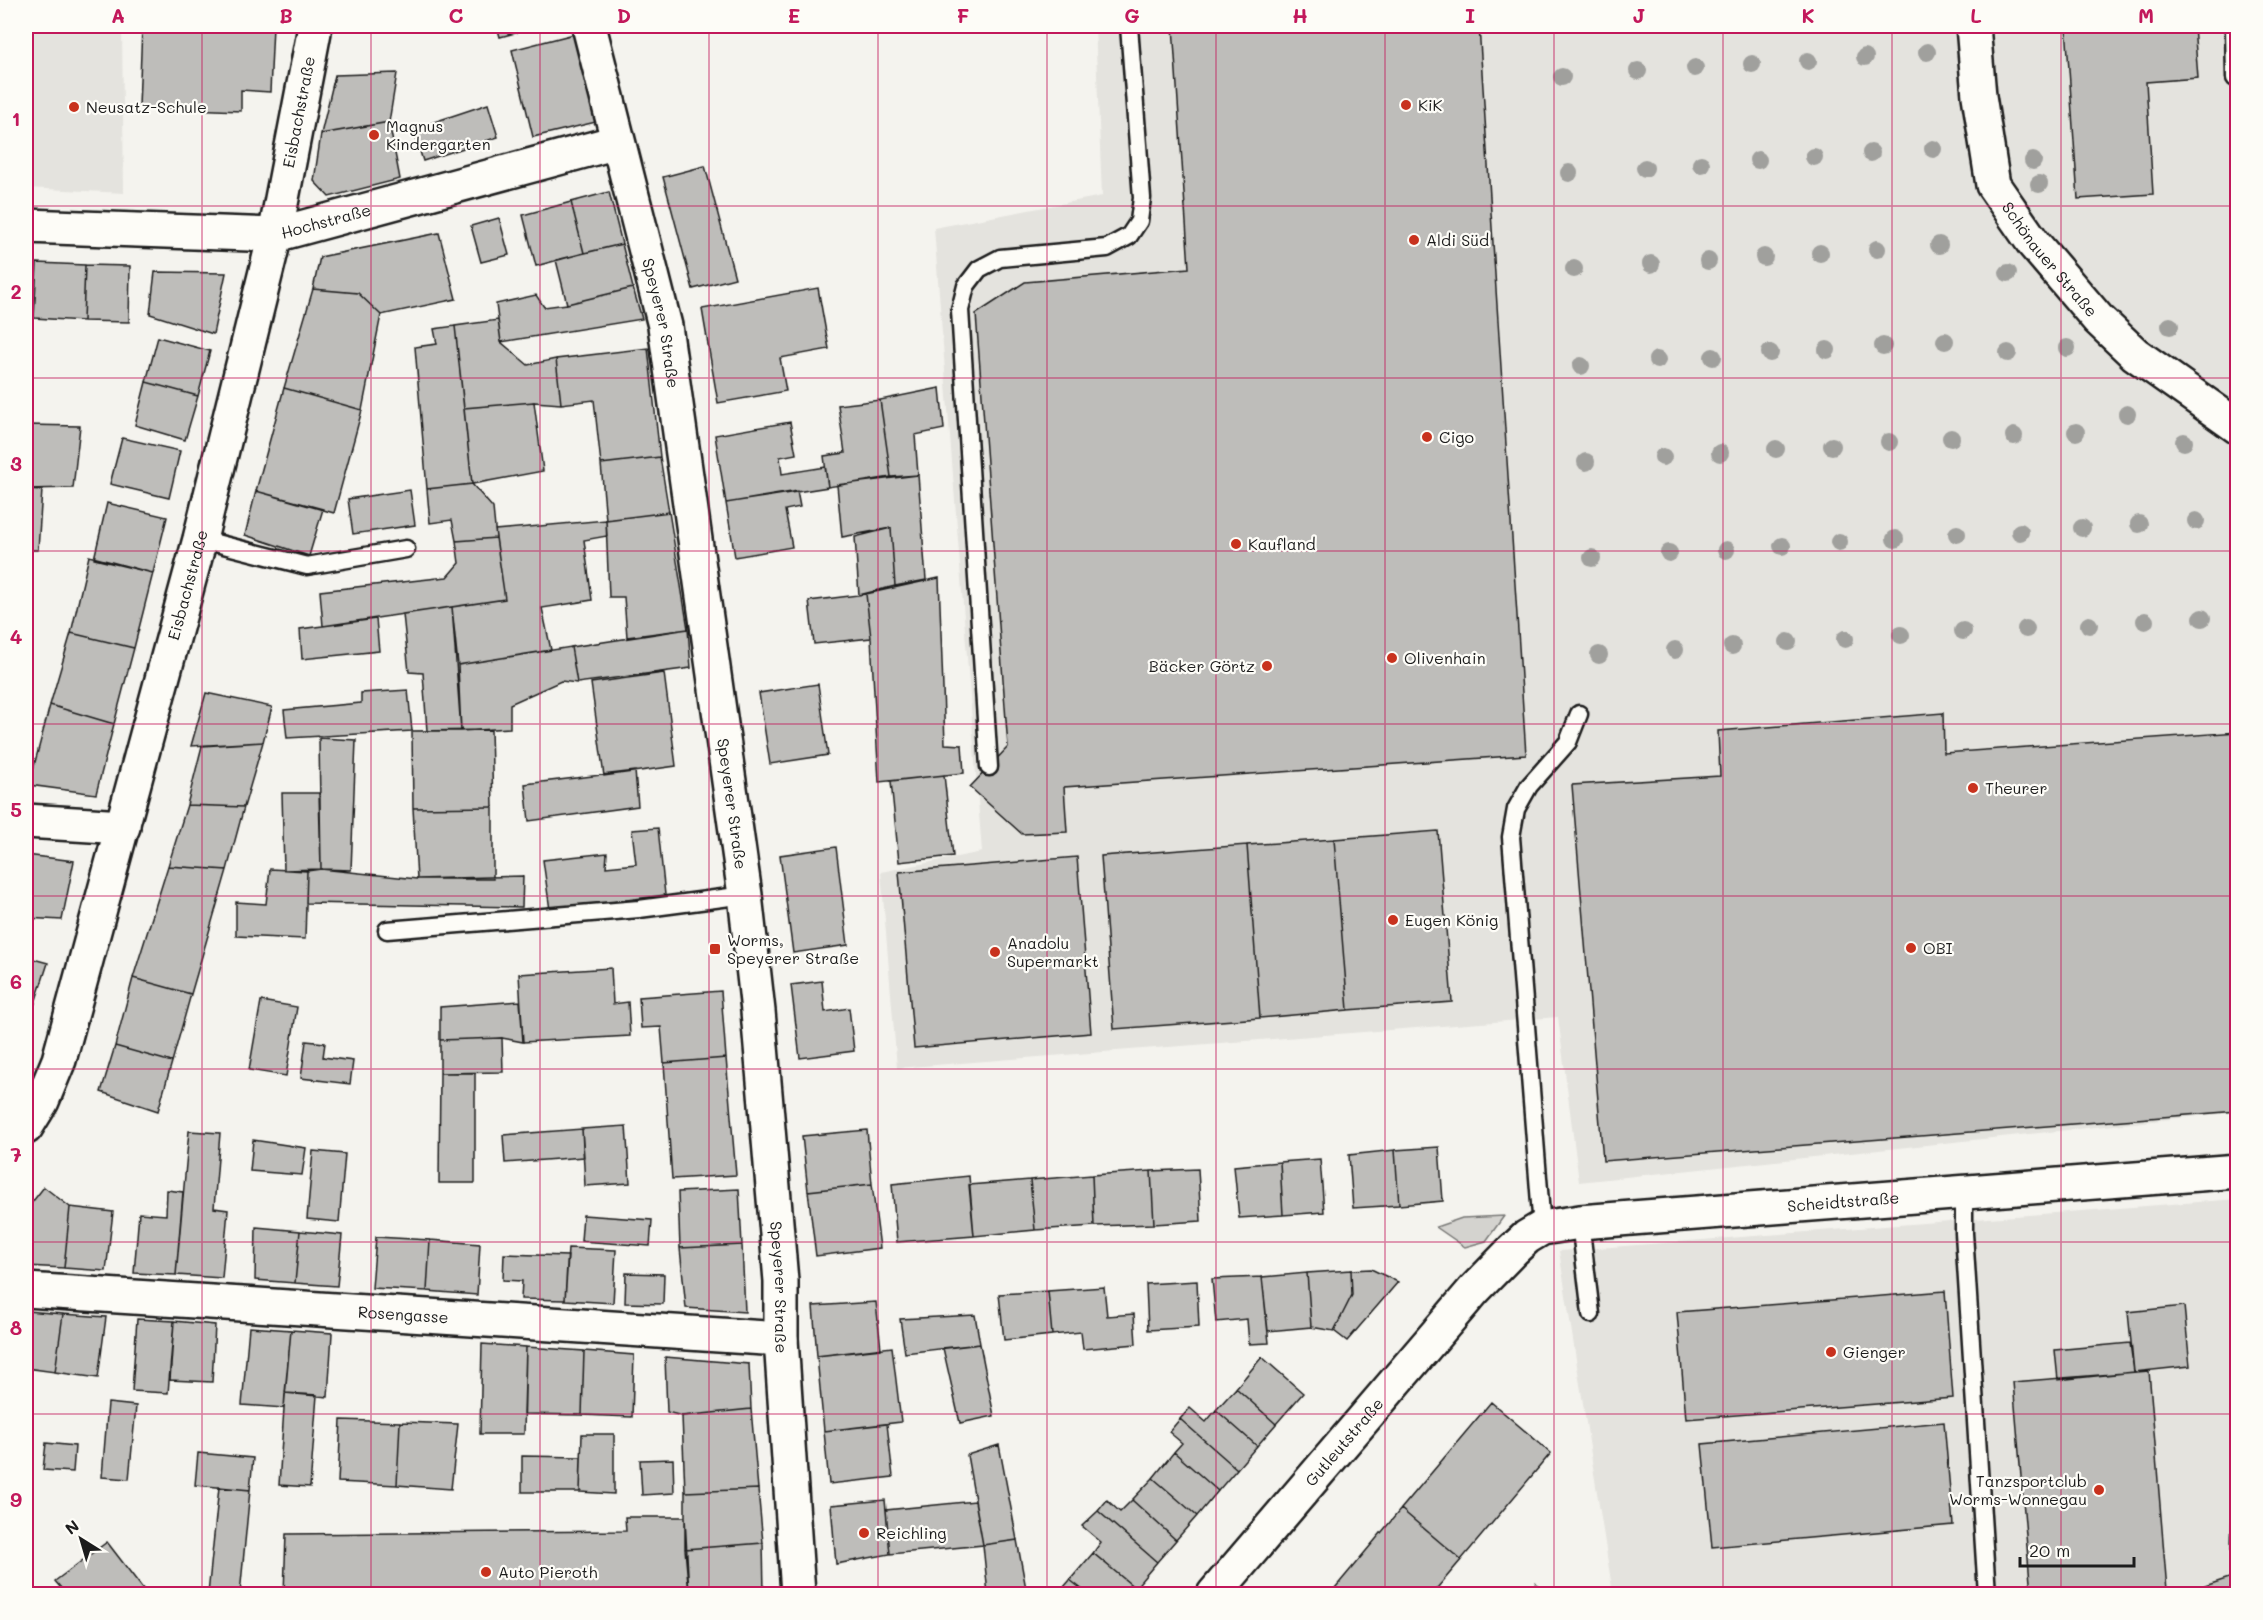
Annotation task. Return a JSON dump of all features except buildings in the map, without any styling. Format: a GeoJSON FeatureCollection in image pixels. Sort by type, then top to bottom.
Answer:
{"type":"FeatureCollection","features":[{"type":"Feature","properties":{"kind":"street","name":"Speyerer Straße"},"geometry":{"type":"LineString","coordinates":[[589,26],[665,326],[746,894],[781,1281],[781,1339],[798,1594]]}},
{"type":"Feature","properties":{"kind":"street","name":"Schönauer Straße"},"geometry":{"type":"LineString","coordinates":[[1973,26],[1980,105],[1993,185],[2034,244],[2098,319],[2135,354],[2238,427]]}},
{"type":"Feature","properties":{"kind":"street","name":"Eisbachstraße"},"geometry":{"type":"LineString","coordinates":[[26,1127],[42,1101],[59,1060],[200,539],[275,235],[314,32]]}},
{"type":"Feature","properties":{"kind":"street","name":"Hochstraße"},"geometry":{"type":"LineString","coordinates":[[26,226],[275,235],[617,141]]}},
{"type":"Feature","properties":{"kind":"street"},"geometry":{"type":"LineString","coordinates":[[26,821],[123,827]]}},
{"type":"Feature","properties":{"kind":"street","name":"Scheidtstraße"},"geometry":{"type":"LineString","coordinates":[[1474,1290],[1527,1237],[1542,1228],[1580,1222],[2238,1171]]}},
{"type":"Feature","properties":{"kind":"street","name":"Rosengasse"},"geometry":{"type":"LineString","coordinates":[[26,1290],[781,1339]]}},
{"type":"Feature","properties":{"kind":"street","name":"Gutleutstraße"},"geometry":{"type":"LineString","coordinates":[[1214,1594],[1474,1290]]}},
{"type":"Feature","properties":{"kind":"lane"},"geometry":{"type":"LineString","coordinates":[[989,767],[960,310],[966,286],[979,269],[1000,258],[1107,248],[1129,236],[1139,221],[1142,198],[1129,26]]}},
{"type":"Feature","properties":{"kind":"lane"},"geometry":{"type":"LineString","coordinates":[[2234,26],[2235,78]]}},
{"type":"Feature","properties":{"kind":"lane"},"geometry":{"type":"LineString","coordinates":[[200,539],[307,566],[406,549]]}},
{"type":"Feature","properties":{"kind":"lane"},"geometry":{"type":"LineString","coordinates":[[1542,1228],[1511,837],[1516,808],[1529,786],[1568,742],[1579,714]]}},
{"type":"Feature","properties":{"kind":"lane"},"geometry":{"type":"LineString","coordinates":[[387,930],[639,909],[746,894]]}},
{"type":"Feature","properties":{"kind":"lane"},"geometry":{"type":"LineString","coordinates":[[1964,1192],[1964,1233],[1987,1594]]}},
{"type":"Feature","properties":{"kind":"lane"},"geometry":{"type":"LineString","coordinates":[[1580,1222],[1591,1314]]}},
{"type":"Feature","properties":{"kind":"path"},"geometry":{"type":"LineString","coordinates":[[1521,1594],[1537,1583]]}},
{"type":"Feature","properties":{"kind":"shaded area","name":"Neusatz-Schule"},"geometry":{"type":"Polygon","coordinates":[[[26,26],[122,26],[124,193],[26,188],[26,26]]]}},
{"type":"Feature","properties":{"kind":"shaded area"},"geometry":{"type":"Polygon","coordinates":[[[1095,26],[2237,26],[2237,1112],[1579,1182],[1558,1017],[897,1068],[881,872],[982,852],[934,228],[1102,196],[1095,26]]]}},
{"type":"Feature","properties":{"kind":"shaded area"},"geometry":{"type":"Polygon","coordinates":[[[2237,1199],[2237,1594],[1613,1594],[1559,1251],[2237,1199]]]}},
{"type":"Feature","properties":{"kind":"shaded area"},"geometry":{"type":"Polygon","coordinates":[[[1504,1216],[1486,1241],[1465,1247],[1436,1227],[1462,1218],[1504,1216]]]}},
{"type":"Feature","properties":{"kind":"place","name":"KiK"},"geometry":{"type":"Point","coordinates":[1406,105]}},
{"type":"Feature","properties":{"kind":"place","name":"Neusatz-Schule"},"geometry":{"type":"Point","coordinates":[74,107]}},
{"type":"Feature","properties":{"kind":"place","name":"Magnus Kindergarten"},"geometry":{"type":"Point","coordinates":[374,135]}},
{"type":"Feature","properties":{"kind":"place","name":"Aldi Süd"},"geometry":{"type":"Point","coordinates":[1414,240]}},
{"type":"Feature","properties":{"kind":"place","name":"Cigo"},"geometry":{"type":"Point","coordinates":[1427,437]}},
{"type":"Feature","properties":{"kind":"place","name":"Kaufland"},"geometry":{"type":"Point","coordinates":[1236,544]}},
{"type":"Feature","properties":{"kind":"place","name":"Olivenhain"},"geometry":{"type":"Point","coordinates":[1392,658]}},
{"type":"Feature","properties":{"kind":"place","name":"Bäcker Görtz"},"geometry":{"type":"Point","coordinates":[1267,666]}},
{"type":"Feature","properties":{"kind":"place","name":"Theurer"},"geometry":{"type":"Point","coordinates":[1973,788]}},
{"type":"Feature","properties":{"kind":"place","name":"Eugen König"},"geometry":{"type":"Point","coordinates":[1393,920]}},
{"type":"Feature","properties":{"kind":"place","name":"OBI"},"geometry":{"type":"Point","coordinates":[1911,948]}},
{"type":"Feature","properties":{"kind":"place","name":"Worms, Speyerer Straße"},"geometry":{"type":"Point","coordinates":[715,949]}},
{"type":"Feature","properties":{"kind":"place","name":"Anadolu Supermarkt"},"geometry":{"type":"Point","coordinates":[995,952]}},
{"type":"Feature","properties":{"kind":"place","name":"Gienger"},"geometry":{"type":"Point","coordinates":[1831,1352]}},
{"type":"Feature","properties":{"kind":"place","name":"Tanzsportclub Worms-Wonnegau"},"geometry":{"type":"Point","coordinates":[2099,1490]}},
{"type":"Feature","properties":{"kind":"place","name":"Reichling"},"geometry":{"type":"Point","coordinates":[864,1533]}},
{"type":"Feature","properties":{"kind":"place","name":"Auto Pieroth"},"geometry":{"type":"Point","coordinates":[486,1572]}}]}
